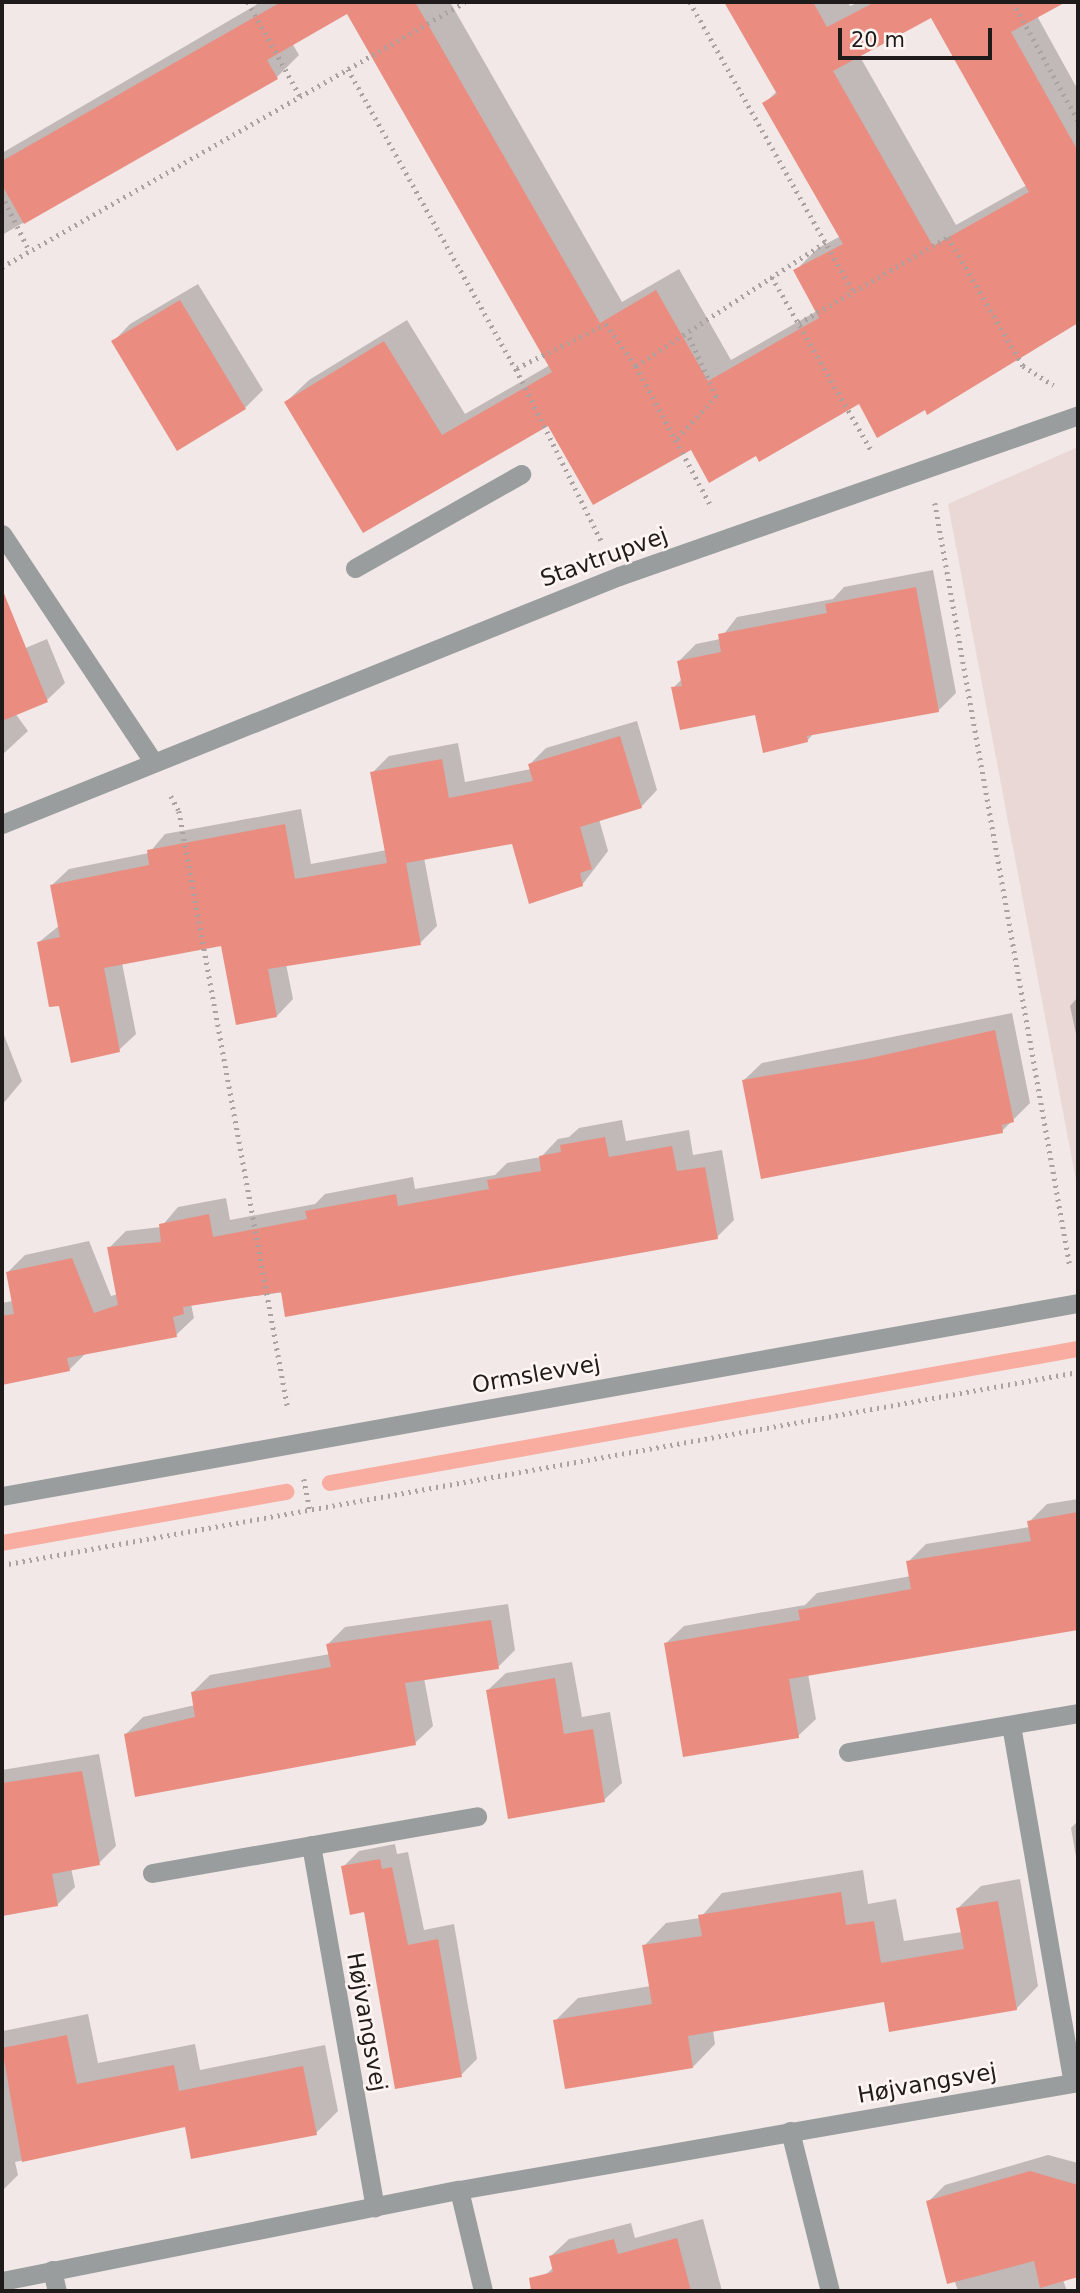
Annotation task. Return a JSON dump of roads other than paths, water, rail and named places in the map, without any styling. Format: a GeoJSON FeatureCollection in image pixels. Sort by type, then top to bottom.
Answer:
{"type":"FeatureCollection","features":[{"type":"Feature","properties":{"kind":"street","name":"Stavtrupvej"},"geometry":{"type":"LineString","coordinates":[[2,824],[153,761],[619,576],[1078,415]]}},
{"type":"Feature","properties":{"kind":"street"},"geometry":{"type":"LineString","coordinates":[[355,568],[522,474]]}},
{"type":"Feature","properties":{"kind":"street"},"geometry":{"type":"LineString","coordinates":[[2,534],[153,761]]}},
{"type":"Feature","properties":{"kind":"street","name":"Ormslevvej"},"geometry":{"type":"LineString","coordinates":[[2,1496],[1077,1303]]}},
{"type":"Feature","properties":{"kind":"street"},"geometry":{"type":"LineString","coordinates":[[848,1752],[1078,1713]]}},
{"type":"Feature","properties":{"kind":"street","name":"Højvangsvej"},"geometry":{"type":"LineString","coordinates":[[2,2281],[458,2190],[1075,2082],[1011,1725]]}},
{"type":"Feature","properties":{"kind":"street"},"geometry":{"type":"LineString","coordinates":[[152,1873],[477,1816]]}},
{"type":"Feature","properties":{"kind":"street","name":"Højvangsvej"},"geometry":{"type":"LineString","coordinates":[[311,1845],[375,2207]]}},
{"type":"Feature","properties":{"kind":"street"},"geometry":{"type":"LineString","coordinates":[[790,2131],[830,2291]]}},
{"type":"Feature","properties":{"kind":"street"},"geometry":{"type":"LineString","coordinates":[[458,2190],[483,2291]]}},
{"type":"Feature","properties":{"kind":"street"},"geometry":{"type":"LineString","coordinates":[[52,2270],[57,2291]]}},
{"type":"Feature","properties":{"kind":"waterway"},"geometry":{"type":"LineString","coordinates":[[330,1483],[1078,1349]]}},
{"type":"Feature","properties":{"kind":"waterway"},"geometry":{"type":"LineString","coordinates":[[2,1543],[286,1492]]}}]}
